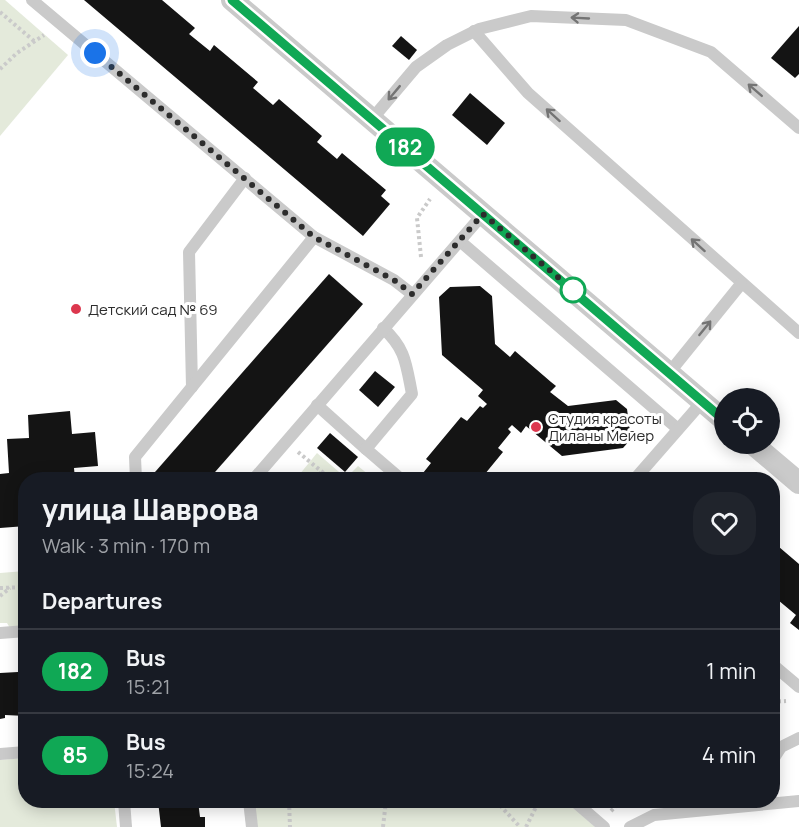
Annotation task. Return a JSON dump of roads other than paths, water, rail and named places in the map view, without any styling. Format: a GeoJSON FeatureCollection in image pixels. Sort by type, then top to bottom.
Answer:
{"type":"FeatureCollection","features":[{"type":"Feature","properties":{"kind":"street"},"geometry":{"type":"LineString","coordinates":[[232,0],[714,411]]}},
{"type":"Feature","properties":{"kind":"street"},"geometry":{"type":"LineString","coordinates":[[765,454],[799,483]]}},
{"type":"Feature","properties":{"kind":"lane"},"geometry":{"type":"LineString","coordinates":[[32,0],[314,237],[394,280],[412,294]]}},
{"type":"Feature","properties":{"kind":"lane"},"geometry":{"type":"LineString","coordinates":[[372,119],[416,67],[447,45],[474,31],[531,16],[626,20],[711,52],[799,128]]}},
{"type":"Feature","properties":{"kind":"lane"},"geometry":{"type":"LineString","coordinates":[[474,31],[528,93],[799,333]]}},
{"type":"Feature","properties":{"kind":"lane"},"geometry":{"type":"LineString","coordinates":[[192,387],[189,252],[245,178]]}},
{"type":"Feature","properties":{"kind":"lane"},"geometry":{"type":"LineString","coordinates":[[260,472],[483,214]]}},
{"type":"Feature","properties":{"kind":"lane"},"geometry":{"type":"LineString","coordinates":[[136,472],[135,457],[314,237]]}},
{"type":"Feature","properties":{"kind":"lane"},"geometry":{"type":"LineString","coordinates":[[460,242],[678,429]]}},
{"type":"Feature","properties":{"kind":"lane"},"geometry":{"type":"LineString","coordinates":[[669,373],[741,284]]}},
{"type":"Feature","properties":{"kind":"lane"},"geometry":{"type":"LineString","coordinates":[[366,449],[412,394],[405,356],[398,342],[383,328]]}},
{"type":"Feature","properties":{"kind":"lane"},"geometry":{"type":"LineString","coordinates":[[641,472],[703,401]]}},
{"type":"Feature","properties":{"kind":"lane"},"geometry":{"type":"LineString","coordinates":[[317,405],[393,472]]}},
{"type":"Feature","properties":{"kind":"lane"},"geometry":{"type":"LineString","coordinates":[[0,633],[18,632]]}},
{"type":"Feature","properties":{"kind":"lane"},"geometry":{"type":"LineString","coordinates":[[780,671],[799,687]]}},
{"type":"Feature","properties":{"kind":"lane"},"geometry":{"type":"LineString","coordinates":[[780,749],[799,738]]}},
{"type":"Feature","properties":{"kind":"lane"},"geometry":{"type":"LineString","coordinates":[[0,754],[18,753]]}},
{"type":"Feature","properties":{"kind":"lane"},"geometry":{"type":"LineString","coordinates":[[780,802],[799,801]]}},
{"type":"Feature","properties":{"kind":"lane"},"geometry":{"type":"LineString","coordinates":[[125,808],[126,827]]}},
{"type":"Feature","properties":{"kind":"lane"},"geometry":{"type":"LineString","coordinates":[[250,808],[252,827]]}},
{"type":"Feature","properties":{"kind":"lane"},"geometry":{"type":"LineString","coordinates":[[582,808],[603,827]]}},
{"type":"Feature","properties":{"kind":"lane"},"geometry":{"type":"LineString","coordinates":[[630,827],[654,815],[713,808]]}},
{"type":"Feature","properties":{"kind":"place","name":"Детский сад № 69"},"geometry":{"type":"Point","coordinates":[76,309]}},
{"type":"Feature","properties":{"kind":"place","name":"Студия красоты Диланы Мейер"},"geometry":{"type":"Point","coordinates":[536,427]}}]}
